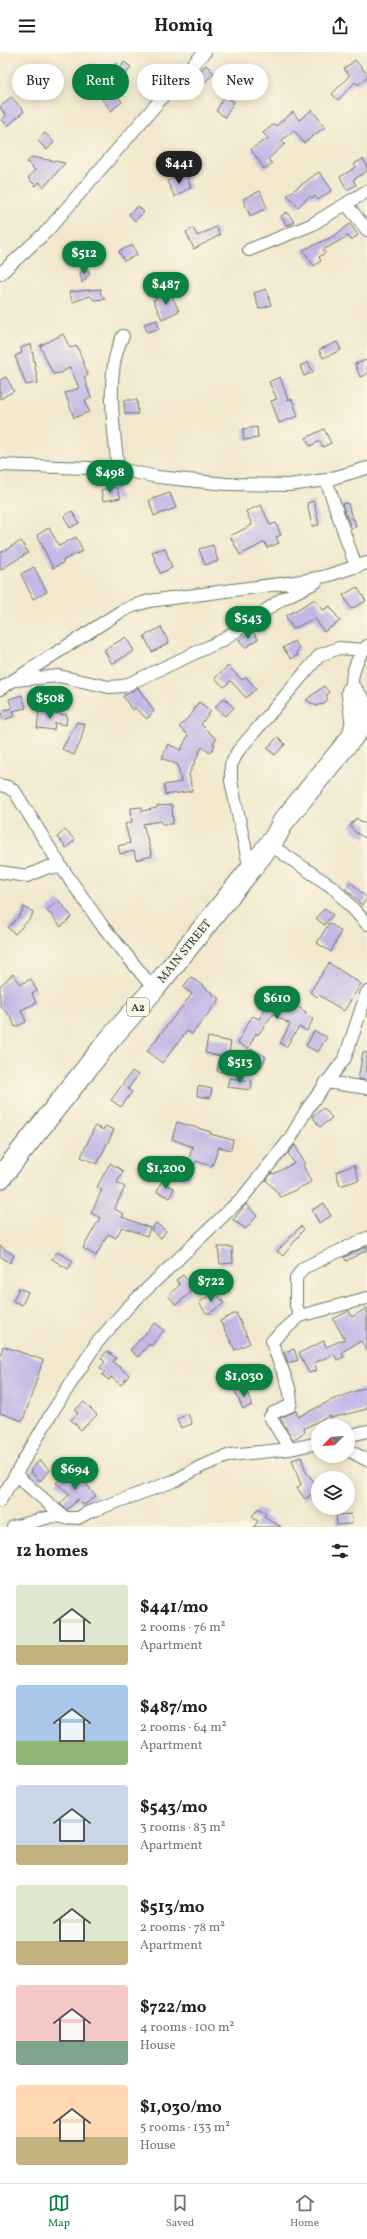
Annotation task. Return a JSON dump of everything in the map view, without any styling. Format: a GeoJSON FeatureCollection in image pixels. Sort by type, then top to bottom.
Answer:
{"type":"FeatureCollection","features":[{"type":"Feature","properties":{"kind":"highway"},"geometry":{"type":"LineString","coordinates":[[359,691],[356,722],[360,734]]}},
{"type":"Feature","properties":{"kind":"highway","name":"MAIN STREET"},"geometry":{"type":"LineString","coordinates":[[0,1178],[110,1039],[154,989],[250,870],[283,822],[360,734],[367,719]]}},
{"type":"Feature","properties":{"kind":"street"},"geometry":{"type":"LineString","coordinates":[[0,274],[47,231],[174,84],[205,52]]}},
{"type":"Feature","properties":{"kind":"street"},"geometry":{"type":"LineString","coordinates":[[249,250],[311,225],[367,191]]}},
{"type":"Feature","properties":{"kind":"street"},"geometry":{"type":"LineString","coordinates":[[347,204],[367,230]]}},
{"type":"Feature","properties":{"kind":"street"},"geometry":{"type":"LineString","coordinates":[[118,469],[113,390],[116,357],[119,344],[124,336]]}},
{"type":"Feature","properties":{"kind":"street"},"geometry":{"type":"LineString","coordinates":[[0,465],[118,469],[158,477],[226,484],[289,485],[326,480],[367,468]]}},
{"type":"Feature","properties":{"kind":"street"},"geometry":{"type":"LineString","coordinates":[[0,690],[120,612],[149,601],[326,576],[361,565],[326,480]]}},
{"type":"Feature","properties":{"kind":"street"},"geometry":{"type":"LineString","coordinates":[[14,680],[59,676],[109,687],[124,686],[223,640],[282,599],[326,576]]}},
{"type":"Feature","properties":{"kind":"street"},"geometry":{"type":"LineString","coordinates":[[250,870],[231,781],[232,765],[238,751],[320,655],[339,648],[365,648]]}},
{"type":"Feature","properties":{"kind":"street"},"geometry":{"type":"LineString","coordinates":[[365,648],[358,658],[358,705],[367,714]]}},
{"type":"Feature","properties":{"kind":"street"},"geometry":{"type":"LineString","coordinates":[[0,785],[8,787],[14,792],[62,868],[101,924],[154,989]]}},
{"type":"Feature","properties":{"kind":"street"},"geometry":{"type":"LineString","coordinates":[[272,840],[335,889],[367,924]]}},
{"type":"Feature","properties":{"kind":"street"},"geometry":{"type":"LineString","coordinates":[[0,872],[27,876],[48,868],[62,868]]}},
{"type":"Feature","properties":{"kind":"street"},"geometry":{"type":"LineString","coordinates":[[0,1501],[51,1414],[96,1344],[127,1308],[243,1196],[290,1139],[307,1109],[345,1058],[367,992]]}},
{"type":"Feature","properties":{"kind":"street"},"geometry":{"type":"LineString","coordinates":[[326,1082],[367,1088]]}},
{"type":"Feature","properties":{"kind":"street"},"geometry":{"type":"LineString","coordinates":[[300,1316],[296,1305],[296,1278],[303,1268],[367,1238]]}},
{"type":"Feature","properties":{"kind":"street"},"geometry":{"type":"LineString","coordinates":[[290,1449],[270,1417],[273,1413],[290,1406],[292,1395],[276,1358],[272,1341],[300,1316],[367,1298]]}},
{"type":"Feature","properties":{"kind":"street"},"geometry":{"type":"LineString","coordinates":[[355,1434],[367,1431]]}},
{"type":"Feature","properties":{"kind":"street"},"geometry":{"type":"LineString","coordinates":[[13,1527],[53,1516],[78,1518],[89,1512],[174,1481],[202,1466],[230,1455],[290,1449],[311,1444]]}},
{"type":"Feature","properties":{"kind":"street"},"geometry":{"type":"LineString","coordinates":[[355,1454],[367,1460]]}},
{"type":"Feature","properties":{"kind":"street"},"geometry":{"type":"LineString","coordinates":[[16,1475],[65,1518]]}},
{"type":"Feature","properties":{"kind":"building"},"geometry":{"type":"Polygon","coordinates":[[[355,60],[367,74],[367,77],[358,85],[355,82],[338,100],[332,94],[349,76],[344,69],[355,60]]]}},
{"type":"Feature","properties":{"kind":"building"},"geometry":{"type":"Polygon","coordinates":[[[206,65],[212,71],[212,75],[205,82],[204,81],[204,67],[206,65]]]}},
{"type":"Feature","properties":{"kind":"building"},"geometry":{"type":"Polygon","coordinates":[[[11,97],[12,100],[14,100],[24,111],[8,126],[2,120],[6,116],[0,107],[11,97]]]}},
{"type":"Feature","properties":{"kind":"building"},"geometry":{"type":"Polygon","coordinates":[[[103,100],[120,100],[122,102],[111,111],[103,100]]]}},
{"type":"Feature","properties":{"kind":"building"},"geometry":{"type":"Polygon","coordinates":[[[223,100],[231,100],[234,102],[225,117],[216,111],[223,100]]]}},
{"type":"Feature","properties":{"kind":"building"},"geometry":{"type":"Polygon","coordinates":[[[312,110],[325,127],[304,143],[294,130],[282,140],[285,144],[268,159],[272,164],[264,169],[251,149],[268,138],[263,133],[274,124],[276,126],[293,112],[299,120],[312,110]]]}},
{"type":"Feature","properties":{"kind":"building"},"geometry":{"type":"Polygon","coordinates":[[[45,133],[54,142],[47,150],[38,141],[45,133]]]}},
{"type":"Feature","properties":{"kind":"building"},"geometry":{"type":"Polygon","coordinates":[[[32,157],[65,163],[44,187],[39,182],[36,186],[28,178],[35,170],[27,162],[32,157]]]}},
{"type":"Feature","properties":{"kind":"building"},"geometry":{"type":"Polygon","coordinates":[[[363,159],[367,165],[367,171],[353,180],[356,185],[347,190],[340,177],[356,167],[354,164],[363,159]]]}},
{"type":"Feature","properties":{"kind":"building"},"geometry":{"type":"Polygon","coordinates":[[[319,172],[332,190],[318,200],[315,196],[312,198],[310,196],[298,207],[287,195],[319,172]]]}},
{"type":"Feature","properties":{"kind":"building"},"geometry":{"type":"Polygon","coordinates":[[[185,173],[191,187],[175,197],[167,181],[185,173]]]}},
{"type":"Feature","properties":{"kind":"building"},"geometry":{"type":"Polygon","coordinates":[[[260,191],[267,208],[250,216],[243,199],[260,191]]]}},
{"type":"Feature","properties":{"kind":"building"},"geometry":{"type":"Polygon","coordinates":[[[138,206],[144,212],[135,221],[129,214],[138,206]]]}},
{"type":"Feature","properties":{"kind":"building"},"geometry":{"type":"Polygon","coordinates":[[[287,212],[294,222],[287,226],[281,216],[287,212]]]}},
{"type":"Feature","properties":{"kind":"building"},"geometry":{"type":"Polygon","coordinates":[[[350,224],[358,235],[351,240],[348,236],[323,250],[325,253],[319,257],[321,261],[314,266],[303,250],[334,236],[350,224]]]}},
{"type":"Feature","properties":{"kind":"building"},"geometry":{"type":"Polygon","coordinates":[[[216,227],[220,235],[194,249],[186,232],[193,228],[197,236],[216,227]]]}},
{"type":"Feature","properties":{"kind":"building"},"geometry":{"type":"Polygon","coordinates":[[[133,245],[137,255],[124,261],[119,251],[133,245]]]}},
{"type":"Feature","properties":{"kind":"building"},"geometry":{"type":"Polygon","coordinates":[[[83,269],[88,270],[90,274],[82,283],[80,273],[83,269]]]}},
{"type":"Feature","properties":{"kind":"building"},"geometry":{"type":"Polygon","coordinates":[[[101,289],[100,293],[105,299],[94,300],[90,296],[73,302],[69,292],[101,289]]]}},
{"type":"Feature","properties":{"kind":"building"},"geometry":{"type":"Polygon","coordinates":[[[266,289],[271,305],[259,309],[254,293],[266,289]]]}},
{"type":"Feature","properties":{"kind":"building"},"geometry":{"type":"Polygon","coordinates":[[[170,292],[179,311],[162,319],[153,300],[170,292]]]}},
{"type":"Feature","properties":{"kind":"building"},"geometry":{"type":"Polygon","coordinates":[[[157,320],[159,329],[147,332],[144,324],[157,320]]]}},
{"type":"Feature","properties":{"kind":"building"},"geometry":{"type":"Polygon","coordinates":[[[63,334],[70,348],[77,346],[88,375],[84,377],[91,398],[85,400],[89,412],[74,418],[65,393],[79,388],[70,367],[61,373],[53,374],[40,346],[63,334]]]}},
{"type":"Feature","properties":{"kind":"building"},"geometry":{"type":"Polygon","coordinates":[[[337,342],[341,350],[323,358],[319,350],[337,342]]]}},
{"type":"Feature","properties":{"kind":"building"},"geometry":{"type":"Polygon","coordinates":[[[31,344],[38,383],[26,385],[15,356],[22,353],[21,348],[31,344]]]}},
{"type":"Feature","properties":{"kind":"building"},"geometry":{"type":"Polygon","coordinates":[[[367,360],[367,374],[360,377],[355,364],[367,360]]]}},
{"type":"Feature","properties":{"kind":"building"},"geometry":{"type":"Polygon","coordinates":[[[308,362],[313,372],[304,376],[300,366],[308,362]]]}},
{"type":"Feature","properties":{"kind":"building"},"geometry":{"type":"Polygon","coordinates":[[[6,377],[14,391],[0,399],[0,380],[6,377]]]}},
{"type":"Feature","properties":{"kind":"building"},"geometry":{"type":"Polygon","coordinates":[[[280,377],[288,400],[292,399],[298,416],[279,423],[271,401],[277,399],[269,382],[280,377]]]}},
{"type":"Feature","properties":{"kind":"building"},"geometry":{"type":"Polygon","coordinates":[[[124,400],[137,400],[138,414],[125,414],[124,400]]]}},
{"type":"Feature","properties":{"kind":"building"},"geometry":{"type":"Polygon","coordinates":[[[257,427],[258,438],[244,440],[243,429],[257,427]]]}},
{"type":"Feature","properties":{"kind":"building"},"geometry":{"type":"Polygon","coordinates":[[[324,429],[331,443],[323,447],[320,441],[310,446],[306,438],[324,429]]]}},
{"type":"Feature","properties":{"kind":"building"},"geometry":{"type":"Polygon","coordinates":[[[116,487],[121,498],[103,501],[101,490],[116,487]]]}},
{"type":"Feature","properties":{"kind":"building"},"geometry":{"type":"Polygon","coordinates":[[[170,493],[176,508],[154,516],[149,500],[170,493]]]}},
{"type":"Feature","properties":{"kind":"building"},"geometry":{"type":"Polygon","coordinates":[[[314,501],[319,525],[312,526],[307,503],[314,501]]]}},
{"type":"Feature","properties":{"kind":"building"},"geometry":{"type":"Polygon","coordinates":[[[348,503],[352,519],[354,519],[356,527],[351,528],[342,504],[348,503]]]}},
{"type":"Feature","properties":{"kind":"building"},"geometry":{"type":"Polygon","coordinates":[[[261,505],[270,525],[276,523],[281,535],[276,537],[279,543],[267,548],[265,542],[240,555],[230,536],[252,525],[246,511],[261,505]]]}},
{"type":"Feature","properties":{"kind":"building"},"geometry":{"type":"Polygon","coordinates":[[[72,511],[79,523],[70,528],[64,516],[72,511]]]}},
{"type":"Feature","properties":{"kind":"building"},"geometry":{"type":"Polygon","coordinates":[[[49,528],[59,546],[76,537],[83,551],[63,560],[64,562],[53,568],[37,535],[49,528]]]}},
{"type":"Feature","properties":{"kind":"building"},"geometry":{"type":"Polygon","coordinates":[[[21,541],[28,553],[0,570],[0,553],[21,541]]]}},
{"type":"Feature","properties":{"kind":"building"},"geometry":{"type":"Polygon","coordinates":[[[213,545],[218,561],[205,565],[199,549],[213,545]]]}},
{"type":"Feature","properties":{"kind":"building"},"geometry":{"type":"Polygon","coordinates":[[[165,548],[172,568],[160,573],[152,552],[165,548]]]}},
{"type":"Feature","properties":{"kind":"building"},"geometry":{"type":"Polygon","coordinates":[[[34,567],[47,592],[33,599],[21,574],[34,567]]]}},
{"type":"Feature","properties":{"kind":"building"},"geometry":{"type":"Polygon","coordinates":[[[357,587],[366,601],[351,609],[343,595],[357,587]]]}},
{"type":"Feature","properties":{"kind":"building"},"geometry":{"type":"Polygon","coordinates":[[[315,599],[323,610],[330,606],[340,621],[324,632],[315,618],[293,629],[286,616],[315,599]]]}},
{"type":"Feature","properties":{"kind":"building"},"geometry":{"type":"Polygon","coordinates":[[[161,627],[169,643],[152,652],[144,636],[161,627]]]}},
{"type":"Feature","properties":{"kind":"building"},"geometry":{"type":"Polygon","coordinates":[[[252,631],[258,639],[245,648],[239,640],[252,631]]]}},
{"type":"Feature","properties":{"kind":"building"},"geometry":{"type":"Polygon","coordinates":[[[126,637],[134,651],[112,664],[104,650],[126,637]]]}},
{"type":"Feature","properties":{"kind":"building"},"geometry":{"type":"Polygon","coordinates":[[[294,641],[300,649],[296,652],[298,655],[291,659],[283,648],[294,641]]]}},
{"type":"Feature","properties":{"kind":"building"},"geometry":{"type":"Polygon","coordinates":[[[228,666],[242,680],[246,677],[256,689],[246,698],[231,681],[224,687],[215,678],[228,666]]]}},
{"type":"Feature","properties":{"kind":"building"},"geometry":{"type":"Polygon","coordinates":[[[324,686],[329,692],[326,697],[328,699],[323,705],[320,704],[317,706],[306,700],[324,686]]]}},
{"type":"Feature","properties":{"kind":"building"},"geometry":{"type":"Polygon","coordinates":[[[138,688],[154,711],[147,719],[135,708],[132,710],[123,696],[138,688]]]}},
{"type":"Feature","properties":{"kind":"building"},"geometry":{"type":"Polygon","coordinates":[[[22,695],[26,708],[13,711],[15,716],[3,720],[1,711],[12,708],[9,699],[22,695]]]}},
{"type":"Feature","properties":{"kind":"building"},"geometry":{"type":"Polygon","coordinates":[[[224,698],[234,708],[225,716],[215,707],[224,698]]]}},
{"type":"Feature","properties":{"kind":"building"},"geometry":{"type":"Polygon","coordinates":[[[199,702],[211,711],[201,724],[216,739],[213,744],[215,745],[210,753],[202,747],[189,774],[192,791],[165,795],[164,785],[181,782],[178,765],[162,758],[168,744],[181,750],[188,735],[179,727],[195,710],[193,709],[199,702]]]}},
{"type":"Feature","properties":{"kind":"building"},"geometry":{"type":"Polygon","coordinates":[[[39,711],[67,715],[66,725],[55,723],[54,730],[37,728],[39,711]]]}},
{"type":"Feature","properties":{"kind":"building"},"geometry":{"type":"Polygon","coordinates":[[[77,722],[85,724],[80,743],[74,755],[62,749],[77,722]]]}},
{"type":"Feature","properties":{"kind":"building"},"geometry":{"type":"Polygon","coordinates":[[[278,737],[285,744],[275,755],[267,748],[278,737]]]}},
{"type":"Feature","properties":{"kind":"building"},"geometry":{"type":"Polygon","coordinates":[[[172,805],[173,824],[162,824],[161,821],[143,824],[152,856],[136,860],[134,851],[120,854],[118,846],[130,843],[125,824],[132,822],[131,808],[142,807],[142,811],[157,808],[157,806],[172,805]]]}},
{"type":"Feature","properties":{"kind":"building"},"geometry":{"type":"Polygon","coordinates":[[[356,818],[367,825],[367,839],[355,832],[350,826],[356,818]]]}},
{"type":"Feature","properties":{"kind":"building"},"geometry":{"type":"Polygon","coordinates":[[[65,830],[75,840],[66,848],[57,837],[65,830]]]}},
{"type":"Feature","properties":{"kind":"building"},"geometry":{"type":"Polygon","coordinates":[[[351,882],[367,898],[362,905],[345,888],[351,882]]]}},
{"type":"Feature","properties":{"kind":"building"},"geometry":{"type":"Polygon","coordinates":[[[58,900],[72,917],[61,927],[47,910],[58,900]]]}},
{"type":"Feature","properties":{"kind":"building"},"geometry":{"type":"Polygon","coordinates":[[[24,907],[33,912],[31,918],[15,934],[8,928],[21,914],[24,907]]]}},
{"type":"Feature","properties":{"kind":"building"},"geometry":{"type":"Polygon","coordinates":[[[325,908],[333,915],[324,925],[316,918],[325,908]]]}},
{"type":"Feature","properties":{"kind":"building"},"geometry":{"type":"Polygon","coordinates":[[[329,923],[341,931],[331,952],[317,943],[329,923]]]}},
{"type":"Feature","properties":{"kind":"building"},"geometry":{"type":"Polygon","coordinates":[[[329,963],[361,984],[344,1011],[319,995],[317,997],[310,992],[329,963]]]}},
{"type":"Feature","properties":{"kind":"building"},"geometry":{"type":"Polygon","coordinates":[[[13,974],[21,984],[31,979],[37,991],[32,994],[36,1003],[21,1010],[26,1022],[15,1027],[11,1017],[0,1006],[0,986],[13,974]]]}},
{"type":"Feature","properties":{"kind":"building"},"geometry":{"type":"Polygon","coordinates":[[[191,977],[220,999],[192,1034],[187,1031],[162,1063],[147,1051],[192,994],[183,987],[191,977]]]}},
{"type":"Feature","properties":{"kind":"building"},"geometry":{"type":"Polygon","coordinates":[[[275,992],[306,1012],[305,1014],[313,1019],[307,1031],[299,1027],[286,1047],[280,1043],[290,1024],[273,1014],[258,1035],[256,1033],[248,1049],[238,1043],[247,1024],[253,1016],[259,1019],[275,992]]]}},
{"type":"Feature","properties":{"kind":"building"},"geometry":{"type":"Polygon","coordinates":[[[314,1031],[327,1037],[318,1052],[306,1046],[314,1031]]]}},
{"type":"Feature","properties":{"kind":"building"},"geometry":{"type":"Polygon","coordinates":[[[208,1037],[231,1042],[225,1072],[217,1071],[220,1056],[205,1053],[208,1037]]]}},
{"type":"Feature","properties":{"kind":"building"},"geometry":{"type":"Polygon","coordinates":[[[251,1049],[266,1057],[261,1067],[246,1060],[251,1049]]]}},
{"type":"Feature","properties":{"kind":"building"},"geometry":{"type":"Polygon","coordinates":[[[363,1052],[367,1053],[367,1080],[358,1079],[363,1052]]]}},
{"type":"Feature","properties":{"kind":"building"},"geometry":{"type":"Polygon","coordinates":[[[132,1071],[138,1075],[128,1089],[132,1092],[121,1107],[111,1100],[132,1071]]]}},
{"type":"Feature","properties":{"kind":"building"},"geometry":{"type":"Polygon","coordinates":[[[229,1078],[252,1081],[251,1090],[227,1087],[229,1078]]]}},
{"type":"Feature","properties":{"kind":"building"},"geometry":{"type":"Polygon","coordinates":[[[198,1086],[212,1089],[210,1098],[197,1096],[198,1086]]]}},
{"type":"Feature","properties":{"kind":"building"},"geometry":{"type":"Polygon","coordinates":[[[324,1108],[332,1118],[320,1127],[312,1116],[324,1108]]]}},
{"type":"Feature","properties":{"kind":"building"},"geometry":{"type":"Polygon","coordinates":[[[177,1122],[211,1132],[210,1134],[233,1140],[231,1150],[219,1147],[212,1166],[196,1161],[188,1181],[181,1178],[193,1147],[172,1139],[177,1122]]]}},
{"type":"Feature","properties":{"kind":"building"},"geometry":{"type":"Polygon","coordinates":[[[95,1126],[103,1130],[105,1126],[114,1130],[97,1164],[81,1157],[95,1126]]]}},
{"type":"Feature","properties":{"kind":"building"},"geometry":{"type":"Polygon","coordinates":[[[295,1145],[305,1164],[303,1165],[311,1182],[281,1197],[266,1180],[272,1173],[274,1174],[294,1163],[288,1153],[295,1145]]]}},
{"type":"Feature","properties":{"kind":"building"},"geometry":{"type":"Polygon","coordinates":[[[110,1163],[123,1171],[117,1183],[125,1187],[114,1209],[124,1214],[122,1217],[150,1228],[147,1236],[122,1227],[116,1238],[108,1234],[96,1256],[83,1248],[100,1218],[91,1213],[102,1190],[97,1187],[110,1163]]]}},
{"type":"Feature","properties":{"kind":"building"},"geometry":{"type":"Polygon","coordinates":[[[354,1165],[359,1180],[340,1186],[336,1172],[354,1165]]]}},
{"type":"Feature","properties":{"kind":"building"},"geometry":{"type":"Polygon","coordinates":[[[161,1182],[174,1188],[170,1198],[157,1192],[161,1182]]]}},
{"type":"Feature","properties":{"kind":"building"},"geometry":{"type":"Polygon","coordinates":[[[324,1203],[331,1216],[319,1223],[312,1210],[324,1203]]]}},
{"type":"Feature","properties":{"kind":"building"},"geometry":{"type":"Polygon","coordinates":[[[246,1204],[257,1216],[246,1229],[233,1220],[246,1204]]]}},
{"type":"Feature","properties":{"kind":"building"},"geometry":{"type":"Polygon","coordinates":[[[156,1223],[166,1231],[161,1238],[151,1230],[156,1223]]]}},
{"type":"Feature","properties":{"kind":"building"},"geometry":{"type":"Polygon","coordinates":[[[301,1226],[304,1229],[283,1256],[277,1251],[301,1226]]]}},
{"type":"Feature","properties":{"kind":"building"},"geometry":{"type":"Polygon","coordinates":[[[0,1246],[14,1255],[10,1263],[0,1256],[0,1246]]]}},
{"type":"Feature","properties":{"kind":"building"},"geometry":{"type":"Polygon","coordinates":[[[367,1246],[367,1250],[346,1261],[344,1257],[367,1246]]]}},
{"type":"Feature","properties":{"kind":"building"},"geometry":{"type":"Polygon","coordinates":[[[218,1247],[232,1247],[233,1263],[220,1264],[218,1247]]]}},
{"type":"Feature","properties":{"kind":"building"},"geometry":{"type":"Polygon","coordinates":[[[57,1252],[73,1261],[68,1269],[52,1259],[57,1252]]]}},
{"type":"Feature","properties":{"kind":"building"},"geometry":{"type":"Polygon","coordinates":[[[183,1275],[192,1286],[189,1289],[191,1292],[176,1305],[168,1295],[180,1285],[176,1280],[183,1275]]]}},
{"type":"Feature","properties":{"kind":"building"},"geometry":{"type":"Polygon","coordinates":[[[215,1275],[221,1285],[214,1290],[207,1279],[215,1275]]]}},
{"type":"Feature","properties":{"kind":"building"},"geometry":{"type":"Polygon","coordinates":[[[19,1288],[28,1292],[22,1305],[13,1301],[19,1288]]]}},
{"type":"Feature","properties":{"kind":"building"},"geometry":{"type":"Polygon","coordinates":[[[215,1291],[224,1303],[210,1313],[206,1313],[199,1303],[215,1291]]]}},
{"type":"Feature","properties":{"kind":"building"},"geometry":{"type":"Polygon","coordinates":[[[367,1308],[367,1351],[361,1341],[342,1352],[344,1357],[337,1360],[334,1354],[314,1363],[317,1370],[309,1373],[299,1353],[324,1341],[326,1347],[345,1339],[333,1319],[349,1311],[352,1317],[367,1308]]]}},
{"type":"Feature","properties":{"kind":"building"},"geometry":{"type":"Polygon","coordinates":[[[236,1313],[250,1343],[235,1350],[220,1321],[236,1313]]]}},
{"type":"Feature","properties":{"kind":"building"},"geometry":{"type":"Polygon","coordinates":[[[155,1323],[164,1330],[151,1346],[149,1344],[138,1357],[130,1350],[155,1323]]]}},
{"type":"Feature","properties":{"kind":"building"},"geometry":{"type":"Polygon","coordinates":[[[3,1346],[43,1360],[23,1421],[0,1413],[0,1357],[3,1346]]]}},
{"type":"Feature","properties":{"kind":"building"},"geometry":{"type":"Polygon","coordinates":[[[294,1349],[298,1360],[288,1363],[284,1352],[294,1349]]]}},
{"type":"Feature","properties":{"kind":"building"},"geometry":{"type":"Polygon","coordinates":[[[107,1351],[116,1358],[113,1362],[129,1375],[121,1385],[111,1377],[109,1380],[102,1375],[105,1372],[100,1368],[105,1362],[101,1358],[107,1351]]]}},
{"type":"Feature","properties":{"kind":"building"},"geometry":{"type":"Polygon","coordinates":[[[245,1387],[252,1405],[243,1409],[235,1391],[245,1387]]]}},
{"type":"Feature","properties":{"kind":"building"},"geometry":{"type":"Polygon","coordinates":[[[367,1387],[367,1409],[331,1418],[330,1416],[324,1419],[311,1419],[311,1425],[304,1428],[305,1432],[293,1440],[280,1418],[296,1411],[298,1417],[334,1399],[367,1387]]]}},
{"type":"Feature","properties":{"kind":"building"},"geometry":{"type":"Polygon","coordinates":[[[84,1402],[97,1415],[81,1430],[71,1420],[78,1413],[75,1410],[84,1402]]]}},
{"type":"Feature","properties":{"kind":"building"},"geometry":{"type":"Polygon","coordinates":[[[188,1414],[192,1424],[181,1428],[177,1419],[188,1414]]]}},
{"type":"Feature","properties":{"kind":"building"},"geometry":{"type":"Polygon","coordinates":[[[301,1457],[306,1472],[311,1478],[311,1495],[305,1499],[297,1488],[301,1485],[292,1460],[301,1457]]]}},
{"type":"Feature","properties":{"kind":"building"},"geometry":{"type":"Polygon","coordinates":[[[40,1460],[50,1470],[40,1481],[30,1471],[40,1460]]]}},
{"type":"Feature","properties":{"kind":"building"},"geometry":{"type":"Polygon","coordinates":[[[63,1474],[73,1482],[79,1475],[96,1496],[84,1505],[78,1499],[67,1510],[60,1504],[70,1494],[56,1483],[63,1474]]]}},
{"type":"Feature","properties":{"kind":"building"},"geometry":{"type":"Polygon","coordinates":[[[258,1508],[266,1513],[264,1516],[281,1527],[254,1527],[258,1521],[252,1517],[258,1508]]]}},
{"type":"Feature","properties":{"kind":"building"},"geometry":{"type":"Polygon","coordinates":[[[336,1515],[351,1515],[352,1524],[337,1525],[336,1515]]]}}]}
